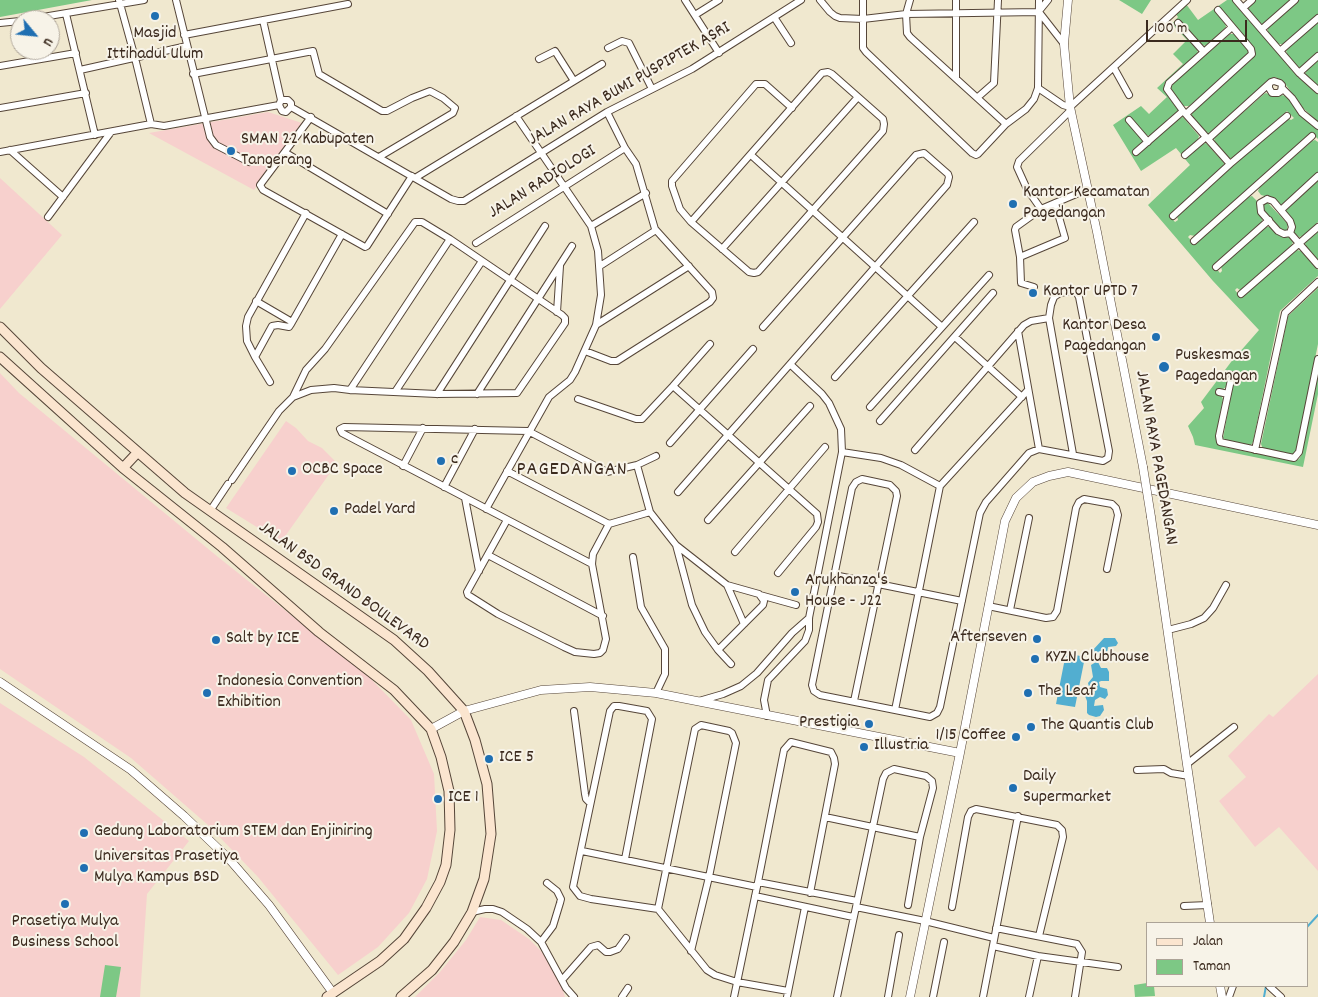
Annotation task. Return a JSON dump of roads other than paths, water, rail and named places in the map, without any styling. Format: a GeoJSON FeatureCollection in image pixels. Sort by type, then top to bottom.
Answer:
{"type":"FeatureCollection","features":[{"type":"Feature","properties":{"kind":"main road","name":"JALAN BSD GRAND BOULEVARD"},"geometry":{"type":"LineString","coordinates":[[0,327],[3,338],[41,368],[185,493],[394,640],[428,671],[464,712],[475,740],[487,784],[491,834],[484,879],[472,912],[454,942],[432,970],[401,997]]}},
{"type":"Feature","properties":{"kind":"main road"},"geometry":{"type":"LineString","coordinates":[[0,357],[124,468],[222,547],[319,632],[394,690],[431,729],[441,757],[449,791],[450,830],[446,865],[440,882],[426,908],[404,939],[380,961],[330,995]]}},
{"type":"Feature","properties":{"kind":"main road"},"geometry":{"type":"LineString","coordinates":[[124,468],[137,453]]}},
{"type":"Feature","properties":{"kind":"street"},"geometry":{"type":"LineString","coordinates":[[60,15],[120,2],[144,0]]}},
{"type":"Feature","properties":{"kind":"street"},"geometry":{"type":"LineString","coordinates":[[176,0],[208,132],[214,144],[249,162]]}},
{"type":"Feature","properties":{"kind":"street"},"geometry":{"type":"LineString","coordinates":[[685,0],[718,53]]}},
{"type":"Feature","properties":{"kind":"street"},"geometry":{"type":"LineString","coordinates":[[695,15],[719,0]]}},
{"type":"Feature","properties":{"kind":"street","name":"JALAN RAYA BUMI PUSPIPTEK ASRI"},"geometry":{"type":"LineString","coordinates":[[280,102],[288,100],[291,103],[291,107],[451,199],[464,201],[607,112],[718,53],[801,0]]}},
{"type":"Feature","properties":{"kind":"street"},"geometry":{"type":"LineString","coordinates":[[820,0],[836,16],[863,19],[906,14],[1039,12]]}},
{"type":"Feature","properties":{"kind":"street"},"geometry":{"type":"LineString","coordinates":[[863,0],[863,48],[972,154],[976,155],[1006,124],[1026,109],[1034,99],[1038,88],[1040,0]]}},
{"type":"Feature","properties":{"kind":"street"},"geometry":{"type":"LineString","coordinates":[[910,0],[906,14],[910,36],[1006,124]]}},
{"type":"Feature","properties":{"kind":"street"},"geometry":{"type":"LineString","coordinates":[[956,0],[956,78]]}},
{"type":"Feature","properties":{"kind":"street"},"geometry":{"type":"LineString","coordinates":[[978,97],[994,83],[998,0]]}},
{"type":"Feature","properties":{"kind":"street"},"geometry":{"type":"LineString","coordinates":[[1039,12],[1048,0]]}},
{"type":"Feature","properties":{"kind":"street","name":"JALAN RAYA PAGEDANGAN"},"geometry":{"type":"LineString","coordinates":[[1068,0],[1064,44],[1071,108],[1143,467],[1210,922]]}},
{"type":"Feature","properties":{"kind":"street"},"geometry":{"type":"LineString","coordinates":[[1041,209],[1027,190],[1017,164],[1071,108],[1187,0]]}},
{"type":"Feature","properties":{"kind":"street"},"geometry":{"type":"LineString","coordinates":[[1236,0],[1299,73],[1318,90]]}},
{"type":"Feature","properties":{"kind":"street"},"geometry":{"type":"LineString","coordinates":[[1243,8],[1252,0]]}},
{"type":"Feature","properties":{"kind":"street"},"geometry":{"type":"LineString","coordinates":[[1262,29],[1295,0]]}},
{"type":"Feature","properties":{"kind":"street"},"geometry":{"type":"LineString","coordinates":[[120,2],[151,124]]}},
{"type":"Feature","properties":{"kind":"street"},"geometry":{"type":"LineString","coordinates":[[184,35],[348,4]]}},
{"type":"Feature","properties":{"kind":"street"},"geometry":{"type":"LineString","coordinates":[[1136,152],[1252,54],[1251,49],[1218,10]]}},
{"type":"Feature","properties":{"kind":"street"},"geometry":{"type":"LineString","coordinates":[[1039,12],[1064,44]]}},
{"type":"Feature","properties":{"kind":"street"},"geometry":{"type":"LineString","coordinates":[[66,14],[96,135]]}},
{"type":"Feature","properties":{"kind":"street"},"geometry":{"type":"LineString","coordinates":[[774,17],[791,43]]}},
{"type":"Feature","properties":{"kind":"street"},"geometry":{"type":"LineString","coordinates":[[1280,51],[1318,18]]}},
{"type":"Feature","properties":{"kind":"street"},"geometry":{"type":"LineString","coordinates":[[0,152],[151,124],[164,126],[280,102],[263,20]]}},
{"type":"Feature","properties":{"kind":"street"},"geometry":{"type":"LineString","coordinates":[[1178,22],[1204,52]]}},
{"type":"Feature","properties":{"kind":"street"},"geometry":{"type":"LineString","coordinates":[[1230,164],[1184,112],[1169,92],[1167,86],[1232,27]]}},
{"type":"Feature","properties":{"kind":"street"},"geometry":{"type":"LineString","coordinates":[[608,48],[622,41],[629,43],[652,89]]}},
{"type":"Feature","properties":{"kind":"street"},"geometry":{"type":"LineString","coordinates":[[80,70],[187,46]]}},
{"type":"Feature","properties":{"kind":"street"},"geometry":{"type":"LineString","coordinates":[[539,59],[555,50],[574,81]]}},
{"type":"Feature","properties":{"kind":"street"},"geometry":{"type":"LineString","coordinates":[[193,74],[314,52],[319,74],[382,111],[388,111],[430,91],[443,98],[455,108],[454,112],[379,157]]}},
{"type":"Feature","properties":{"kind":"street"},"geometry":{"type":"LineString","coordinates":[[0,66],[76,53]]}},
{"type":"Feature","properties":{"kind":"street"},"geometry":{"type":"LineString","coordinates":[[1299,73],[1318,56]]}},
{"type":"Feature","properties":{"kind":"street"},"geometry":{"type":"LineString","coordinates":[[310,117],[260,187],[362,246],[367,246],[414,177],[602,64]]}},
{"type":"Feature","properties":{"kind":"street"},"geometry":{"type":"LineString","coordinates":[[1114,68],[1129,96]]}},
{"type":"Feature","properties":{"kind":"street"},"geometry":{"type":"LineString","coordinates":[[691,222],[751,155],[822,74],[828,72],[883,119],[883,131],[756,273],[749,272],[691,222],[680,209],[672,181],[756,84],[765,84],[792,108]]}},
{"type":"Feature","properties":{"kind":"street"},"geometry":{"type":"LineString","coordinates":[[1185,155],[1271,82],[1277,81],[1282,85],[1282,88],[1302,112],[1318,126]]}},
{"type":"Feature","properties":{"kind":"street"},"geometry":{"type":"LineString","coordinates":[[1038,88],[1063,105],[1071,108]]}},
{"type":"Feature","properties":{"kind":"street"},"geometry":{"type":"LineString","coordinates":[[0,108],[86,93]]}},
{"type":"Feature","properties":{"kind":"street"},"geometry":{"type":"LineString","coordinates":[[722,249],[858,97]]}},
{"type":"Feature","properties":{"kind":"street"},"geometry":{"type":"LineString","coordinates":[[585,351],[611,362],[617,361],[710,302],[713,298],[712,292],[656,230],[636,164],[625,148],[607,112]]}},
{"type":"Feature","properties":{"kind":"street"},"geometry":{"type":"LineString","coordinates":[[486,509],[528,431],[549,397],[570,380],[596,325],[601,295],[598,251],[591,226],[516,116]]}},
{"type":"Feature","properties":{"kind":"street"},"geometry":{"type":"LineString","coordinates":[[1173,216],[1230,164],[1287,116]]}},
{"type":"Feature","properties":{"kind":"street"},"geometry":{"type":"LineString","coordinates":[[1129,120],[1148,142]]}},
{"type":"Feature","properties":{"kind":"street"},"geometry":{"type":"LineString","coordinates":[[48,217],[111,132]]}},
{"type":"Feature","properties":{"kind":"street"},"geometry":{"type":"LineString","coordinates":[[1194,241],[1312,136]]}},
{"type":"Feature","properties":{"kind":"street","name":"JALAN RADIOLOGI"},"geometry":{"type":"LineString","coordinates":[[476,242],[625,148]]}},
{"type":"Feature","properties":{"kind":"street"},"geometry":{"type":"LineString","coordinates":[[10,150],[63,197]]}},
{"type":"Feature","properties":{"kind":"street"},"geometry":{"type":"LineString","coordinates":[[286,153],[388,214]]}},
{"type":"Feature","properties":{"kind":"street"},"geometry":{"type":"LineString","coordinates":[[678,492],[947,185],[948,174],[924,153],[916,155],[762,327]]}},
{"type":"Feature","properties":{"kind":"street"},"geometry":{"type":"LineString","coordinates":[[751,155],[942,327]]}},
{"type":"Feature","properties":{"kind":"street"},"geometry":{"type":"LineString","coordinates":[[1281,210],[1318,176]]}},
{"type":"Feature","properties":{"kind":"street"},"geometry":{"type":"LineString","coordinates":[[1034,287],[1021,283],[1016,227],[1041,209],[1088,189]]}},
{"type":"Feature","properties":{"kind":"street"},"geometry":{"type":"LineString","coordinates":[[1252,190],[1262,200]]}},
{"type":"Feature","properties":{"kind":"street"},"geometry":{"type":"LineString","coordinates":[[591,226],[646,193]]}},
{"type":"Feature","properties":{"kind":"street"},"geometry":{"type":"LineString","coordinates":[[1262,200],[1270,200],[1281,210],[1291,224],[1290,233]]}},
{"type":"Feature","properties":{"kind":"street"},"geometry":{"type":"LineString","coordinates":[[1262,200],[1260,209],[1269,220],[1281,233],[1290,233],[1318,265]]}},
{"type":"Feature","properties":{"kind":"street"},"geometry":{"type":"LineString","coordinates":[[1020,257],[1065,238],[1055,203]]}},
{"type":"Feature","properties":{"kind":"street"},"geometry":{"type":"LineString","coordinates":[[270,382],[247,341],[246,326],[256,301],[306,213]]}},
{"type":"Feature","properties":{"kind":"street"},"geometry":{"type":"LineString","coordinates":[[1216,267],[1269,220]]}},
{"type":"Feature","properties":{"kind":"street"},"geometry":{"type":"LineString","coordinates":[[210,510],[279,411],[293,398],[306,370],[325,349],[412,224],[418,221],[422,222],[450,239],[565,318],[565,324],[520,391],[513,394],[437,394],[334,388],[318,389],[293,398]]}},
{"type":"Feature","properties":{"kind":"street"},"geometry":{"type":"LineString","coordinates":[[835,377],[974,222]]}},
{"type":"Feature","properties":{"kind":"street"},"geometry":{"type":"LineString","coordinates":[[437,394],[545,226]]}},
{"type":"Feature","properties":{"kind":"street"},"geometry":{"type":"LineString","coordinates":[[1241,294],[1318,227]]}},
{"type":"Feature","properties":{"kind":"street"},"geometry":{"type":"LineString","coordinates":[[600,266],[656,230]]}},
{"type":"Feature","properties":{"kind":"street"},"geometry":{"type":"LineString","coordinates":[[255,357],[272,326],[289,327],[342,234]]}},
{"type":"Feature","properties":{"kind":"street"},"geometry":{"type":"LineString","coordinates":[[350,390],[450,239]]}},
{"type":"Feature","properties":{"kind":"street"},"geometry":{"type":"LineString","coordinates":[[477,394],[572,246]]}},
{"type":"Feature","properties":{"kind":"street"},"geometry":{"type":"LineString","coordinates":[[395,392],[482,261]]}},
{"type":"Feature","properties":{"kind":"street"},"geometry":{"type":"LineString","coordinates":[[557,312],[560,264]]}},
{"type":"Feature","properties":{"kind":"street"},"geometry":{"type":"LineString","coordinates":[[596,325],[689,266]]}},
{"type":"Feature","properties":{"kind":"street"},"geometry":{"type":"LineString","coordinates":[[870,407],[989,274]]}},
{"type":"Feature","properties":{"kind":"street"},"geometry":{"type":"LineString","coordinates":[[1255,450],[1285,313],[1318,282]]}},
{"type":"Feature","properties":{"kind":"street"},"geometry":{"type":"LineString","coordinates":[[854,701],[897,496],[896,491],[890,485],[862,479],[856,482],[852,488],[812,684],[814,691],[820,695],[930,717],[937,713],[940,706],[980,513],[986,502],[1029,453],[1039,449],[1103,461],[1108,458],[1109,455],[1079,297],[1076,292],[1070,291],[1060,293],[1054,297],[1050,318],[1073,454]]}},
{"type":"Feature","properties":{"kind":"street"},"geometry":{"type":"LineString","coordinates":[[880,421],[993,293]]}},
{"type":"Feature","properties":{"kind":"street"},"geometry":{"type":"LineString","coordinates":[[256,301],[292,322]]}},
{"type":"Feature","properties":{"kind":"street"},"geometry":{"type":"LineString","coordinates":[[915,450],[1024,325],[1031,321],[1050,318]]}},
{"type":"Feature","properties":{"kind":"street"},"geometry":{"type":"LineString","coordinates":[[1018,331],[1039,449]]}},
{"type":"Feature","properties":{"kind":"street"},"geometry":{"type":"LineString","coordinates":[[954,337],[1022,397]]}},
{"type":"Feature","properties":{"kind":"street"},"geometry":{"type":"LineString","coordinates":[[578,399],[636,419],[642,419],[710,344]]}},
{"type":"Feature","properties":{"kind":"street"},"geometry":{"type":"LineString","coordinates":[[670,443],[753,349]]}},
{"type":"Feature","properties":{"kind":"street"},"geometry":{"type":"LineString","coordinates":[[1232,375],[1219,440],[1225,444],[1292,458],[1298,455],[1318,360]]}},
{"type":"Feature","properties":{"kind":"street"},"geometry":{"type":"LineString","coordinates":[[767,716],[764,700],[768,680],[805,641],[809,630],[809,618],[842,452],[840,429],[829,403],[790,364]]}},
{"type":"Feature","properties":{"kind":"street"},"geometry":{"type":"LineString","coordinates":[[673,386],[814,511],[818,522],[816,527],[778,572]]}},
{"type":"Feature","properties":{"kind":"street"},"geometry":{"type":"LineString","coordinates":[[895,710],[940,486],[1028,390]]}},
{"type":"Feature","properties":{"kind":"street"},"geometry":{"type":"LineString","coordinates":[[1219,392],[1228,394]]}},
{"type":"Feature","properties":{"kind":"street"},"geometry":{"type":"LineString","coordinates":[[708,520],[810,406]]}},
{"type":"Feature","properties":{"kind":"street"},"geometry":{"type":"LineString","coordinates":[[592,564],[403,466],[342,433],[340,429],[344,427],[528,431],[607,472],[637,465],[656,456]]}},
{"type":"Feature","properties":{"kind":"street"},"geometry":{"type":"LineString","coordinates":[[403,466],[423,428]]}},
{"type":"Feature","properties":{"kind":"street"},"geometry":{"type":"LineString","coordinates":[[444,487],[475,429]]}},
{"type":"Feature","properties":{"kind":"street"},"geometry":{"type":"LineString","coordinates":[[735,552],[825,447]]}},
{"type":"Feature","properties":{"kind":"street"},"geometry":{"type":"LineString","coordinates":[[842,452],[881,458],[900,465],[940,486]]}},
{"type":"Feature","properties":{"kind":"street"},"geometry":{"type":"LineString","coordinates":[[637,465],[650,512],[676,545],[727,585],[796,605]]}},
{"type":"Feature","properties":{"kind":"street"},"geometry":{"type":"LineString","coordinates":[[507,471],[609,524]]}},
{"type":"Feature","properties":{"kind":"street"},"geometry":{"type":"LineString","coordinates":[[910,997],[1005,521],[1016,498],[1033,482],[1068,472],[1318,525]]}},
{"type":"Feature","properties":{"kind":"street"},"geometry":{"type":"LineString","coordinates":[[465,498],[479,571]]}},
{"type":"Feature","properties":{"kind":"street"},"geometry":{"type":"LineString","coordinates":[[988,606],[1046,618],[1053,617],[1057,611],[1076,508],[1079,502],[1084,499],[1112,504],[1116,508],[1118,515],[1106,569]]}},
{"type":"Feature","properties":{"kind":"street"},"geometry":{"type":"LineString","coordinates":[[507,520],[467,592],[468,595],[498,614],[575,652],[594,654],[600,653],[603,650],[606,639],[592,564],[593,554],[609,524],[650,512]]}},
{"type":"Feature","properties":{"kind":"street"},"geometry":{"type":"LineString","coordinates":[[1010,610],[1029,518]]}},
{"type":"Feature","properties":{"kind":"street"},"geometry":{"type":"LineString","coordinates":[[676,545],[692,605],[705,632],[731,664]]}},
{"type":"Feature","properties":{"kind":"street"},"geometry":{"type":"LineString","coordinates":[[488,555],[603,616]]}},
{"type":"Feature","properties":{"kind":"street"},"geometry":{"type":"LineString","coordinates":[[633,557],[641,607],[665,649],[665,674],[662,684],[656,693]]}},
{"type":"Feature","properties":{"kind":"street"},"geometry":{"type":"LineString","coordinates":[[834,575],[962,601]]}},
{"type":"Feature","properties":{"kind":"street"},"geometry":{"type":"LineString","coordinates":[[727,585],[744,624]]}},
{"type":"Feature","properties":{"kind":"street"},"geometry":{"type":"LineString","coordinates":[[1168,630],[1191,624],[1204,618],[1213,608],[1226,585]]}},
{"type":"Feature","properties":{"kind":"street"},"geometry":{"type":"LineString","coordinates":[[718,650],[763,605],[763,598],[759,594]]}},
{"type":"Feature","properties":{"kind":"street"},"geometry":{"type":"LineString","coordinates":[[696,701],[723,694],[741,686],[757,673],[792,633],[809,618]]}},
{"type":"Feature","properties":{"kind":"street"},"geometry":{"type":"LineString","coordinates":[[757,673],[768,680]]}},
{"type":"Feature","properties":{"kind":"street"},"geometry":{"type":"LineString","coordinates":[[0,682],[131,770],[184,816],[230,860],[269,905],[330,995]]}},
{"type":"Feature","properties":{"kind":"street"},"geometry":{"type":"LineString","coordinates":[[431,729],[464,712],[541,690],[590,687],[656,693],[960,754]]}},
{"type":"Feature","properties":{"kind":"street"},"geometry":{"type":"LineString","coordinates":[[625,859],[651,724],[651,715],[647,711],[614,706],[610,711],[574,887],[580,896],[658,909],[707,970],[721,978],[788,994],[805,907]]}},
{"type":"Feature","properties":{"kind":"street"},"geometry":{"type":"LineString","coordinates":[[574,711],[585,794],[586,799],[590,803]]}},
{"type":"Feature","properties":{"kind":"street"},"geometry":{"type":"LineString","coordinates":[[658,909],[695,729],[701,725],[729,731],[734,736],[736,743],[691,951]]}},
{"type":"Feature","properties":{"kind":"street"},"geometry":{"type":"LineString","coordinates":[[1187,764],[1234,728]]}},
{"type":"Feature","properties":{"kind":"street"},"geometry":{"type":"LineString","coordinates":[[734,997],[756,896],[784,750],[791,742],[831,752],[835,764],[810,893]]}},
{"type":"Feature","properties":{"kind":"street"},"geometry":{"type":"LineString","coordinates":[[837,997],[883,779],[886,773],[894,769],[926,776],[932,781],[933,788],[920,837],[908,905]]}},
{"type":"Feature","properties":{"kind":"street"},"geometry":{"type":"LineString","coordinates":[[1137,770],[1164,769],[1171,773],[1189,776]]}},
{"type":"Feature","properties":{"kind":"street"},"geometry":{"type":"LineString","coordinates":[[952,907],[968,817],[971,811],[976,809],[1057,825],[1062,830],[1063,837],[1040,936]]}},
{"type":"Feature","properties":{"kind":"street"},"geometry":{"type":"LineString","coordinates":[[983,997],[1018,816]]}},
{"type":"Feature","properties":{"kind":"street"},"geometry":{"type":"LineString","coordinates":[[825,817],[920,837]]}},
{"type":"Feature","properties":{"kind":"street"},"geometry":{"type":"LineString","coordinates":[[582,851],[667,867],[708,877],[810,893],[994,938]]}},
{"type":"Feature","properties":{"kind":"street"},"geometry":{"type":"LineString","coordinates":[[541,942],[553,926],[561,898],[557,891],[547,882]]}},
{"type":"Feature","properties":{"kind":"street"},"geometry":{"type":"LineString","coordinates":[[756,896],[853,917]]}},
{"type":"Feature","properties":{"kind":"street"},"geometry":{"type":"LineString","coordinates":[[1184,906],[1208,905]]}},
{"type":"Feature","properties":{"kind":"street"},"geometry":{"type":"LineString","coordinates":[[472,912],[485,908],[502,912],[527,929],[541,942],[562,980],[574,997]]}},
{"type":"Feature","properties":{"kind":"street"},"geometry":{"type":"LineString","coordinates":[[996,928],[1077,944],[1082,952],[1074,997]]}},
{"type":"Feature","properties":{"kind":"street"},"geometry":{"type":"LineString","coordinates":[[888,997],[899,935]]}},
{"type":"Feature","properties":{"kind":"street"},"geometry":{"type":"LineString","coordinates":[[562,980],[591,947],[598,945],[606,952],[612,952],[618,949],[626,938]]}},
{"type":"Feature","properties":{"kind":"street"},"geometry":{"type":"LineString","coordinates":[[933,997],[944,942]]}},
{"type":"Feature","properties":{"kind":"street"},"geometry":{"type":"LineString","coordinates":[[993,946],[1038,956],[1118,967]]}},
{"type":"Feature","properties":{"kind":"street"},"geometry":{"type":"LineString","coordinates":[[1029,997],[1038,956]]}},
{"type":"Feature","properties":{"kind":"street"},"geometry":{"type":"LineString","coordinates":[[1270,987],[1281,997]]}},
{"type":"Feature","properties":{"kind":"street"},"geometry":{"type":"LineString","coordinates":[[622,997],[628,988]]}},
{"type":"Feature","properties":{"kind":"water"},"geometry":{"type":"Polygon","coordinates":[[[1104,638],[1115,638],[1118,643],[1116,646],[1108,647],[1104,657],[1095,658],[1092,651],[1104,638]]]}},
{"type":"Feature","properties":{"kind":"water"},"geometry":{"type":"Polygon","coordinates":[[[1066,653],[1085,657],[1075,707],[1056,704],[1066,653]]]}},
{"type":"Feature","properties":{"kind":"water"},"geometry":{"type":"Polygon","coordinates":[[[1098,662],[1101,668],[1107,668],[1109,681],[1099,682],[1100,687],[1107,689],[1108,695],[1105,699],[1100,697],[1095,700],[1094,706],[1103,705],[1104,710],[1100,716],[1096,717],[1087,713],[1085,696],[1087,692],[1093,695],[1095,693],[1094,687],[1089,687],[1088,683],[1093,677],[1091,665],[1098,662]]]}},
{"type":"Feature","properties":{"kind":"waterway"},"geometry":{"type":"LineString","coordinates":[[1308,926],[1318,915]]}},
{"type":"Feature","properties":{"kind":"waterway"},"geometry":{"type":"LineString","coordinates":[[1264,997],[1266,987]]}},
{"type":"Feature","properties":{"kind":"place","name":"Masjid Ittihadul Ulum"},"geometry":{"type":"Point","coordinates":[155,16]}},
{"type":"Feature","properties":{"kind":"place","name":"SMAN 22 Kabupaten Tangerang"},"geometry":{"type":"Point","coordinates":[231,151]}},
{"type":"Feature","properties":{"kind":"place","name":"Kantor Kecamatan Pagedangan"},"geometry":{"type":"Point","coordinates":[1013,204]}},
{"type":"Feature","properties":{"kind":"place","name":"Kantor UPTD 7"},"geometry":{"type":"Point","coordinates":[1033,293]}},
{"type":"Feature","properties":{"kind":"place","name":"Kantor Desa Pagedangan"},"geometry":{"type":"Point","coordinates":[1156,337]}},
{"type":"Feature","properties":{"kind":"place","name":"Puskesmas Pagedangan"},"geometry":{"type":"Point","coordinates":[1164,367]}},
{"type":"Feature","properties":{"kind":"place","name":"c"},"geometry":{"type":"Point","coordinates":[441,461]}},
{"type":"Feature","properties":{"kind":"place","name":"OCBC Space"},"geometry":{"type":"Point","coordinates":[292,471]}},
{"type":"Feature","properties":{"kind":"place","name":"Padel Yard"},"geometry":{"type":"Point","coordinates":[334,511]}},
{"type":"Feature","properties":{"kind":"place","name":"Arukhanza's House - J22"},"geometry":{"type":"Point","coordinates":[795,592]}},
{"type":"Feature","properties":{"kind":"place","name":"Afterseven"},"geometry":{"type":"Point","coordinates":[1037,639]}},
{"type":"Feature","properties":{"kind":"place","name":"Salt by ICE"},"geometry":{"type":"Point","coordinates":[216,640]}},
{"type":"Feature","properties":{"kind":"place","name":"KYZN Clubhouse"},"geometry":{"type":"Point","coordinates":[1035,659]}},
{"type":"Feature","properties":{"kind":"place","name":"Indonesia Convention Exhibition"},"geometry":{"type":"Point","coordinates":[207,693]}},
{"type":"Feature","properties":{"kind":"place","name":"The Leaf"},"geometry":{"type":"Point","coordinates":[1028,693]}},
{"type":"Feature","properties":{"kind":"place","name":"Prestigia"},"geometry":{"type":"Point","coordinates":[869,724]}},
{"type":"Feature","properties":{"kind":"place","name":"The Quantis Club"},"geometry":{"type":"Point","coordinates":[1031,727]}},
{"type":"Feature","properties":{"kind":"place","name":"1/15 Coffee"},"geometry":{"type":"Point","coordinates":[1016,737]}},
{"type":"Feature","properties":{"kind":"place","name":"Illustria"},"geometry":{"type":"Point","coordinates":[864,747]}},
{"type":"Feature","properties":{"kind":"place","name":"ICE 5"},"geometry":{"type":"Point","coordinates":[489,759]}},
{"type":"Feature","properties":{"kind":"place","name":"Daily Supermarket"},"geometry":{"type":"Point","coordinates":[1013,788]}},
{"type":"Feature","properties":{"kind":"place","name":"ICE 1"},"geometry":{"type":"Point","coordinates":[438,799]}},
{"type":"Feature","properties":{"kind":"place","name":"Gedung Laboratorium STEM dan Enjiniring"},"geometry":{"type":"Point","coordinates":[84,833]}},
{"type":"Feature","properties":{"kind":"place","name":"Universitas Prasetiya Mulya Kampus BSD"},"geometry":{"type":"Point","coordinates":[84,868]}},
{"type":"Feature","properties":{"kind":"place","name":"Prasetiya Mulya Business School"},"geometry":{"type":"Point","coordinates":[65,904]}},
{"type":"Feature","properties":{"kind":"district","name":"PAGEDANGAN"},"geometry":{"type":"Point","coordinates":[572,471]}}]}
